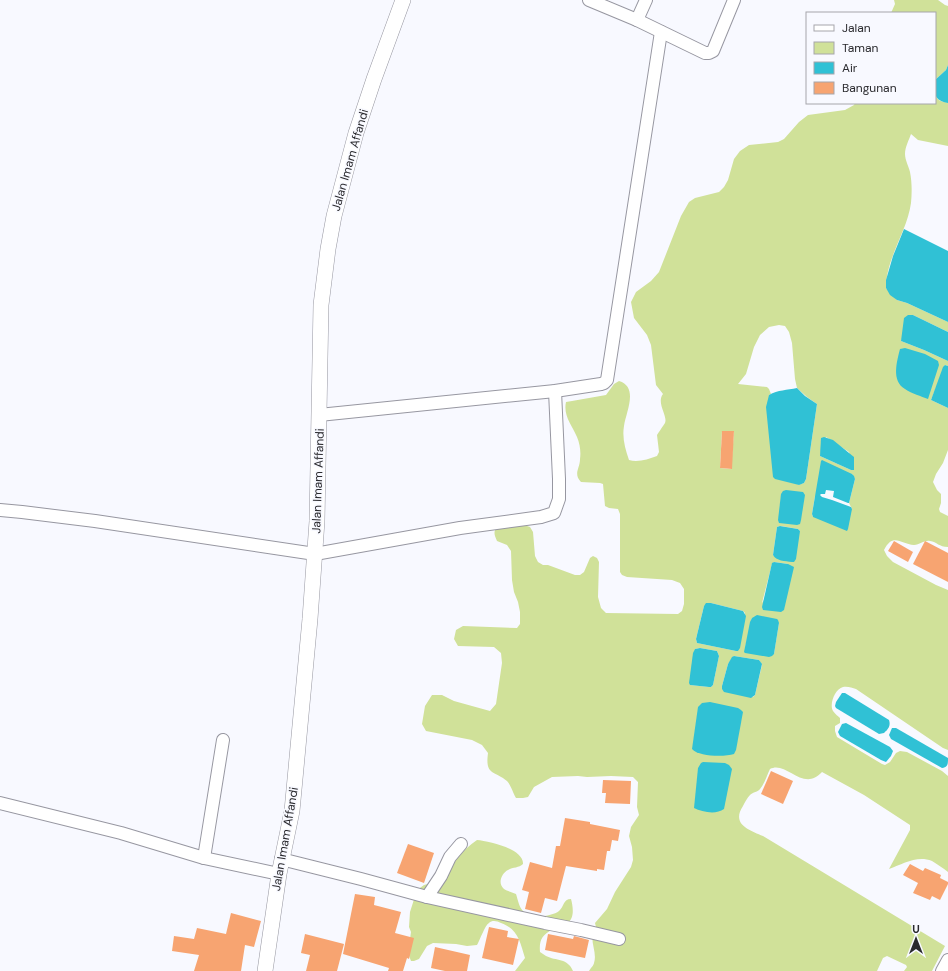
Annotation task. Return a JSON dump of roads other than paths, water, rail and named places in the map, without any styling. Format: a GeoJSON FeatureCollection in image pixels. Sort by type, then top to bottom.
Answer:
{"type":"FeatureCollection","features":[{"type":"Feature","properties":{"kind":"street","name":"Jalan Imam Affandi"},"geometry":{"type":"LineString","coordinates":[[266,971],[280,866],[292,811],[309,634],[317,521],[321,305],[328,249],[334,216],[356,133],[403,0]]}},
{"type":"Feature","properties":{"kind":"street"},"geometry":{"type":"LineString","coordinates":[[589,0],[637,20],[709,54],[713,51],[734,0]]}},
{"type":"Feature","properties":{"kind":"street"},"geometry":{"type":"LineString","coordinates":[[637,20],[646,0]]}},
{"type":"Feature","properties":{"kind":"street"},"geometry":{"type":"LineString","coordinates":[[319,415],[555,391],[606,382],[661,32]]}},
{"type":"Feature","properties":{"kind":"street"},"geometry":{"type":"LineString","coordinates":[[0,510],[95,521],[315,554],[460,528],[541,517],[554,513],[559,498],[560,479],[555,391]]}},
{"type":"Feature","properties":{"kind":"street"},"geometry":{"type":"LineString","coordinates":[[204,858],[223,740]]}},
{"type":"Feature","properties":{"kind":"street"},"geometry":{"type":"LineString","coordinates":[[0,803],[121,833],[204,858],[280,866],[362,879],[427,897],[619,939]]}},
{"type":"Feature","properties":{"kind":"street"},"geometry":{"type":"LineString","coordinates":[[427,897],[441,876],[450,857],[462,844]]}},
{"type":"Feature","properties":{"kind":"street"},"geometry":{"type":"LineString","coordinates":[[942,971],[948,960]]}},
{"type":"Feature","properties":{"kind":"water"},"geometry":{"type":"Polygon","coordinates":[[[948,65],[948,103],[943,102],[936,96],[936,79],[946,70],[948,65]]]}},
{"type":"Feature","properties":{"kind":"water"},"geometry":{"type":"Polygon","coordinates":[[[904,229],[948,251],[948,322],[907,303],[897,300],[890,295],[886,288],[886,280],[893,256],[904,229]]]}},
{"type":"Feature","properties":{"kind":"water"},"geometry":{"type":"Polygon","coordinates":[[[908,315],[913,315],[948,332],[948,361],[901,341],[904,318],[908,315]]]}},
{"type":"Feature","properties":{"kind":"water"},"geometry":{"type":"Polygon","coordinates":[[[905,348],[925,354],[938,361],[939,365],[928,399],[908,391],[898,381],[896,370],[900,349],[905,348]]]}},
{"type":"Feature","properties":{"kind":"water"},"geometry":{"type":"Polygon","coordinates":[[[945,365],[948,366],[948,408],[931,400],[945,365]]]}},
{"type":"Feature","properties":{"kind":"water"},"geometry":{"type":"Polygon","coordinates":[[[797,388],[805,396],[817,404],[806,479],[804,483],[799,485],[775,479],[773,477],[766,407],[769,395],[772,393],[797,388]]]}},
{"type":"Feature","properties":{"kind":"water"},"geometry":{"type":"Polygon","coordinates":[[[824,437],[833,440],[854,457],[854,470],[820,456],[821,438],[824,437]]]}},
{"type":"Feature","properties":{"kind":"water"},"geometry":{"type":"Polygon","coordinates":[[[822,460],[854,476],[855,479],[849,503],[833,497],[834,491],[826,490],[825,494],[820,495],[851,507],[852,509],[847,531],[813,517],[812,514],[822,460]]]}},
{"type":"Feature","properties":{"kind":"water"},"geometry":{"type":"Polygon","coordinates":[[[786,490],[803,492],[805,495],[800,524],[779,523],[778,520],[781,494],[786,490]]]}},
{"type":"Feature","properties":{"kind":"water"},"geometry":{"type":"Polygon","coordinates":[[[780,526],[798,529],[800,531],[796,559],[794,562],[778,560],[773,555],[777,527],[780,526]]]}},
{"type":"Feature","properties":{"kind":"water"},"geometry":{"type":"Polygon","coordinates":[[[772,563],[788,564],[794,567],[784,610],[781,612],[763,610],[762,607],[772,563]]]}},
{"type":"Feature","properties":{"kind":"water"},"geometry":{"type":"Polygon","coordinates":[[[706,603],[743,611],[746,616],[740,648],[738,651],[697,643],[696,639],[706,603]]]}},
{"type":"Feature","properties":{"kind":"water"},"geometry":{"type":"Polygon","coordinates":[[[757,615],[777,619],[779,623],[774,654],[769,657],[744,652],[750,622],[752,618],[757,615]]]}},
{"type":"Feature","properties":{"kind":"water"},"geometry":{"type":"Polygon","coordinates":[[[700,648],[717,651],[719,656],[713,685],[711,687],[690,685],[689,683],[693,653],[695,649],[700,648]]]}},
{"type":"Feature","properties":{"kind":"water"},"geometry":{"type":"Polygon","coordinates":[[[734,656],[759,660],[762,664],[755,695],[751,698],[724,692],[722,689],[728,664],[734,656]]]}},
{"type":"Feature","properties":{"kind":"water"},"geometry":{"type":"Polygon","coordinates":[[[842,693],[845,693],[889,720],[890,722],[887,730],[884,733],[879,734],[836,708],[836,702],[842,693]]]}},
{"type":"Feature","properties":{"kind":"water"},"geometry":{"type":"Polygon","coordinates":[[[710,702],[738,708],[743,712],[734,754],[725,756],[706,755],[695,752],[692,749],[698,707],[702,703],[710,702]]]}},
{"type":"Feature","properties":{"kind":"water"},"geometry":{"type":"Polygon","coordinates":[[[846,723],[890,747],[893,751],[886,762],[840,736],[838,732],[842,724],[846,723]]]}},
{"type":"Feature","properties":{"kind":"water"},"geometry":{"type":"Polygon","coordinates":[[[892,728],[896,728],[948,758],[947,766],[942,768],[891,739],[889,735],[892,728]]]}},
{"type":"Feature","properties":{"kind":"water"},"geometry":{"type":"Polygon","coordinates":[[[703,762],[725,763],[732,769],[724,809],[721,811],[709,812],[694,808],[698,768],[703,762]]]}}]}
